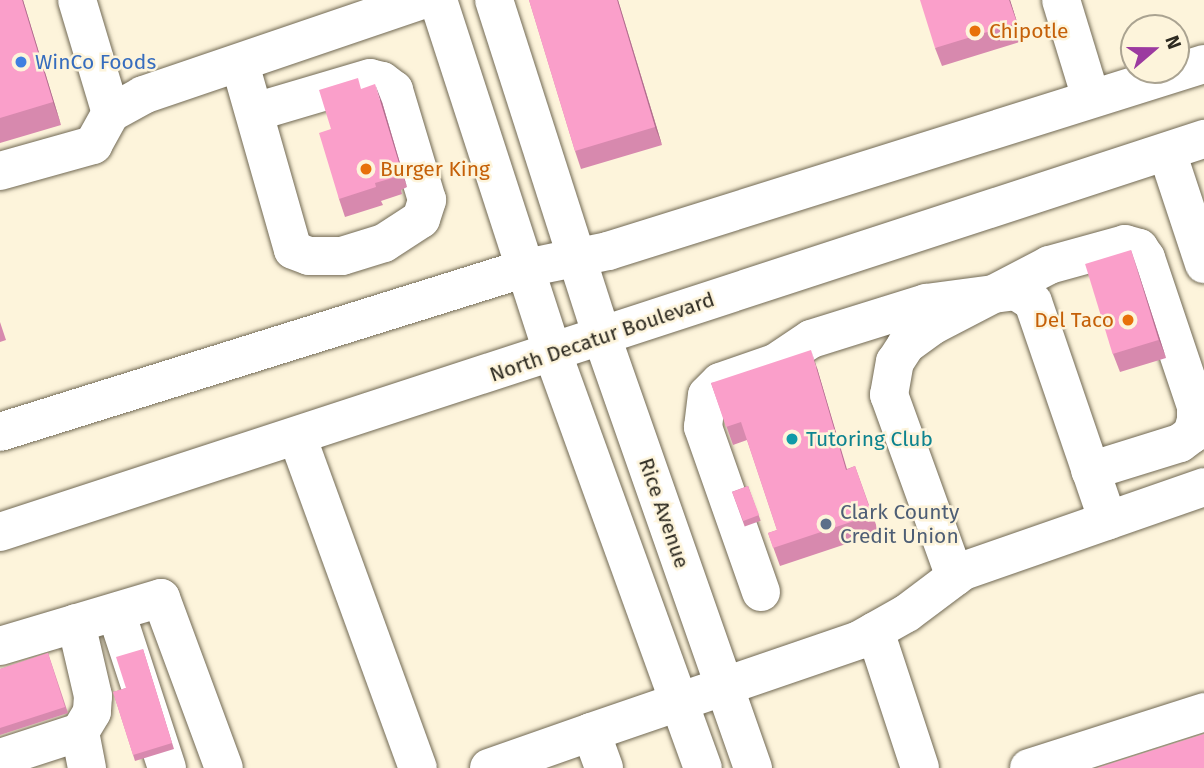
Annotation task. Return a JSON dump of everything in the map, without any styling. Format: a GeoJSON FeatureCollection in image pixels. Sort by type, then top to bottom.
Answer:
{"type":"FeatureCollection","features":[{"type":"Feature","properties":{"kind":"main road"},"geometry":{"type":"LineString","coordinates":[[77,0],[111,113]]}},
{"type":"Feature","properties":{"kind":"main road"},"geometry":{"type":"LineString","coordinates":[[0,171],[93,145],[111,113],[143,95],[422,0]]}},
{"type":"Feature","properties":{"kind":"main road"},"geometry":{"type":"LineString","coordinates":[[438,0],[553,354],[703,768]]}},
{"type":"Feature","properties":{"kind":"main road","name":"Rice Avenue"},"geometry":{"type":"LineString","coordinates":[[494,0],[575,258],[753,768]]}},
{"type":"Feature","properties":{"kind":"main road"},"geometry":{"type":"LineString","coordinates":[[1061,0],[1091,98]]}},
{"type":"Feature","properties":{"kind":"main road"},"geometry":{"type":"LineString","coordinates":[[240,64],[293,250],[309,256],[342,256],[384,243],[421,219],[428,200],[394,90],[382,80],[370,78],[255,112]]}},
{"type":"Feature","properties":{"kind":"main road"},"geometry":{"type":"LineString","coordinates":[[0,432],[526,268],[575,258],[1204,64]]}},
{"type":"Feature","properties":{"kind":"main road","name":"North Decatur Boulevard"},"geometry":{"type":"LineString","coordinates":[[0,532],[553,354],[1204,139]]}},
{"type":"Feature","properties":{"kind":"main road"},"geometry":{"type":"LineString","coordinates":[[1167,152],[1204,264]]}},
{"type":"Feature","properties":{"kind":"main road"},"geometry":{"type":"LineString","coordinates":[[955,577],[889,395],[890,376],[906,345],[932,326],[1049,265],[1106,246],[1132,246],[1146,258],[1196,407],[1196,420],[1192,434],[1180,443],[1090,471]]}},
{"type":"Feature","properties":{"kind":"main road"},"geometry":{"type":"LineString","coordinates":[[761,592],[704,427],[708,395],[720,382],[775,362],[811,339],[926,303],[1016,291],[1033,302],[1108,521]]}},
{"type":"Feature","properties":{"kind":"main road"},"geometry":{"type":"LineString","coordinates":[[297,436],[418,768]]}},
{"type":"Feature","properties":{"kind":"main road"},"geometry":{"type":"LineString","coordinates":[[489,768],[875,631],[955,577],[1204,487]]}},
{"type":"Feature","properties":{"kind":"main road"},"geometry":{"type":"LineString","coordinates":[[1,644],[161,598],[224,768]]}},
{"type":"Feature","properties":{"kind":"main road"},"geometry":{"type":"LineString","coordinates":[[116,612],[167,768]]}},
{"type":"Feature","properties":{"kind":"main road"},"geometry":{"type":"LineString","coordinates":[[0,758],[84,750],[93,712],[93,696],[76,623]]}},
{"type":"Feature","properties":{"kind":"main road"},"geometry":{"type":"LineString","coordinates":[[875,631],[920,768]]}},
{"type":"Feature","properties":{"kind":"main road"},"geometry":{"type":"LineString","coordinates":[[1029,768],[1204,712]]}},
{"type":"Feature","properties":{"kind":"main road"},"geometry":{"type":"LineString","coordinates":[[591,732],[604,768]]}},
{"type":"Feature","properties":{"kind":"building","name":"WinCo Foods"},"geometry":{"type":"Polygon","coordinates":[[[0,0],[22,0],[53,102],[0,118],[0,0]]]}},
{"type":"Feature","properties":{"kind":"building"},"geometry":{"type":"Polygon","coordinates":[[[529,0],[617,0],[655,127],[575,151],[529,0]]]}},
{"type":"Feature","properties":{"kind":"building"},"geometry":{"type":"Polygon","coordinates":[[[920,0],[1009,0],[1017,23],[935,48],[920,0]]]}},
{"type":"Feature","properties":{"kind":"building","name":"Burger King"},"geometry":{"type":"Polygon","coordinates":[[[358,78],[361,89],[375,84],[401,170],[394,172],[396,177],[375,183],[376,187],[339,199],[319,133],[331,129],[319,90],[358,78]]]}},
{"type":"Feature","properties":{"kind":"building","name":"Del Taco"},"geometry":{"type":"Polygon","coordinates":[[[1131,250],[1158,340],[1113,354],[1085,264],[1131,250]]]}},
{"type":"Feature","properties":{"kind":"building"},"geometry":{"type":"Polygon","coordinates":[[[811,350],[846,470],[855,466],[872,515],[773,548],[768,533],[777,530],[741,422],[726,427],[711,383],[811,350]]]}},
{"type":"Feature","properties":{"kind":"building"},"geometry":{"type":"Polygon","coordinates":[[[748,486],[759,515],[743,521],[732,492],[748,486]]]}},
{"type":"Feature","properties":{"kind":"building"},"geometry":{"type":"Polygon","coordinates":[[[143,649],[172,743],[133,755],[113,692],[126,688],[116,657],[143,649]]]}},
{"type":"Feature","properties":{"kind":"building"},"geometry":{"type":"Polygon","coordinates":[[[48,653],[65,707],[0,728],[0,669],[48,653]]]}},
{"type":"Feature","properties":{"kind":"building"},"geometry":{"type":"Polygon","coordinates":[[[1204,734],[1204,768],[1097,768],[1204,734]]]}},
{"type":"Feature","properties":{"kind":"place","name":"Chipotle"},"geometry":{"type":"Point","coordinates":[975,31]}},
{"type":"Feature","properties":{"kind":"place","name":"WinCo Foods"},"geometry":{"type":"Point","coordinates":[21,62]}},
{"type":"Feature","properties":{"kind":"place","name":"Burger King"},"geometry":{"type":"Point","coordinates":[366,169]}},
{"type":"Feature","properties":{"kind":"place","name":"Del Taco"},"geometry":{"type":"Point","coordinates":[1128,320]}},
{"type":"Feature","properties":{"kind":"place","name":"Tutoring Club"},"geometry":{"type":"Point","coordinates":[792,439]}},
{"type":"Feature","properties":{"kind":"place","name":"Clark County Credit Union"},"geometry":{"type":"Point","coordinates":[826,524]}}]}
